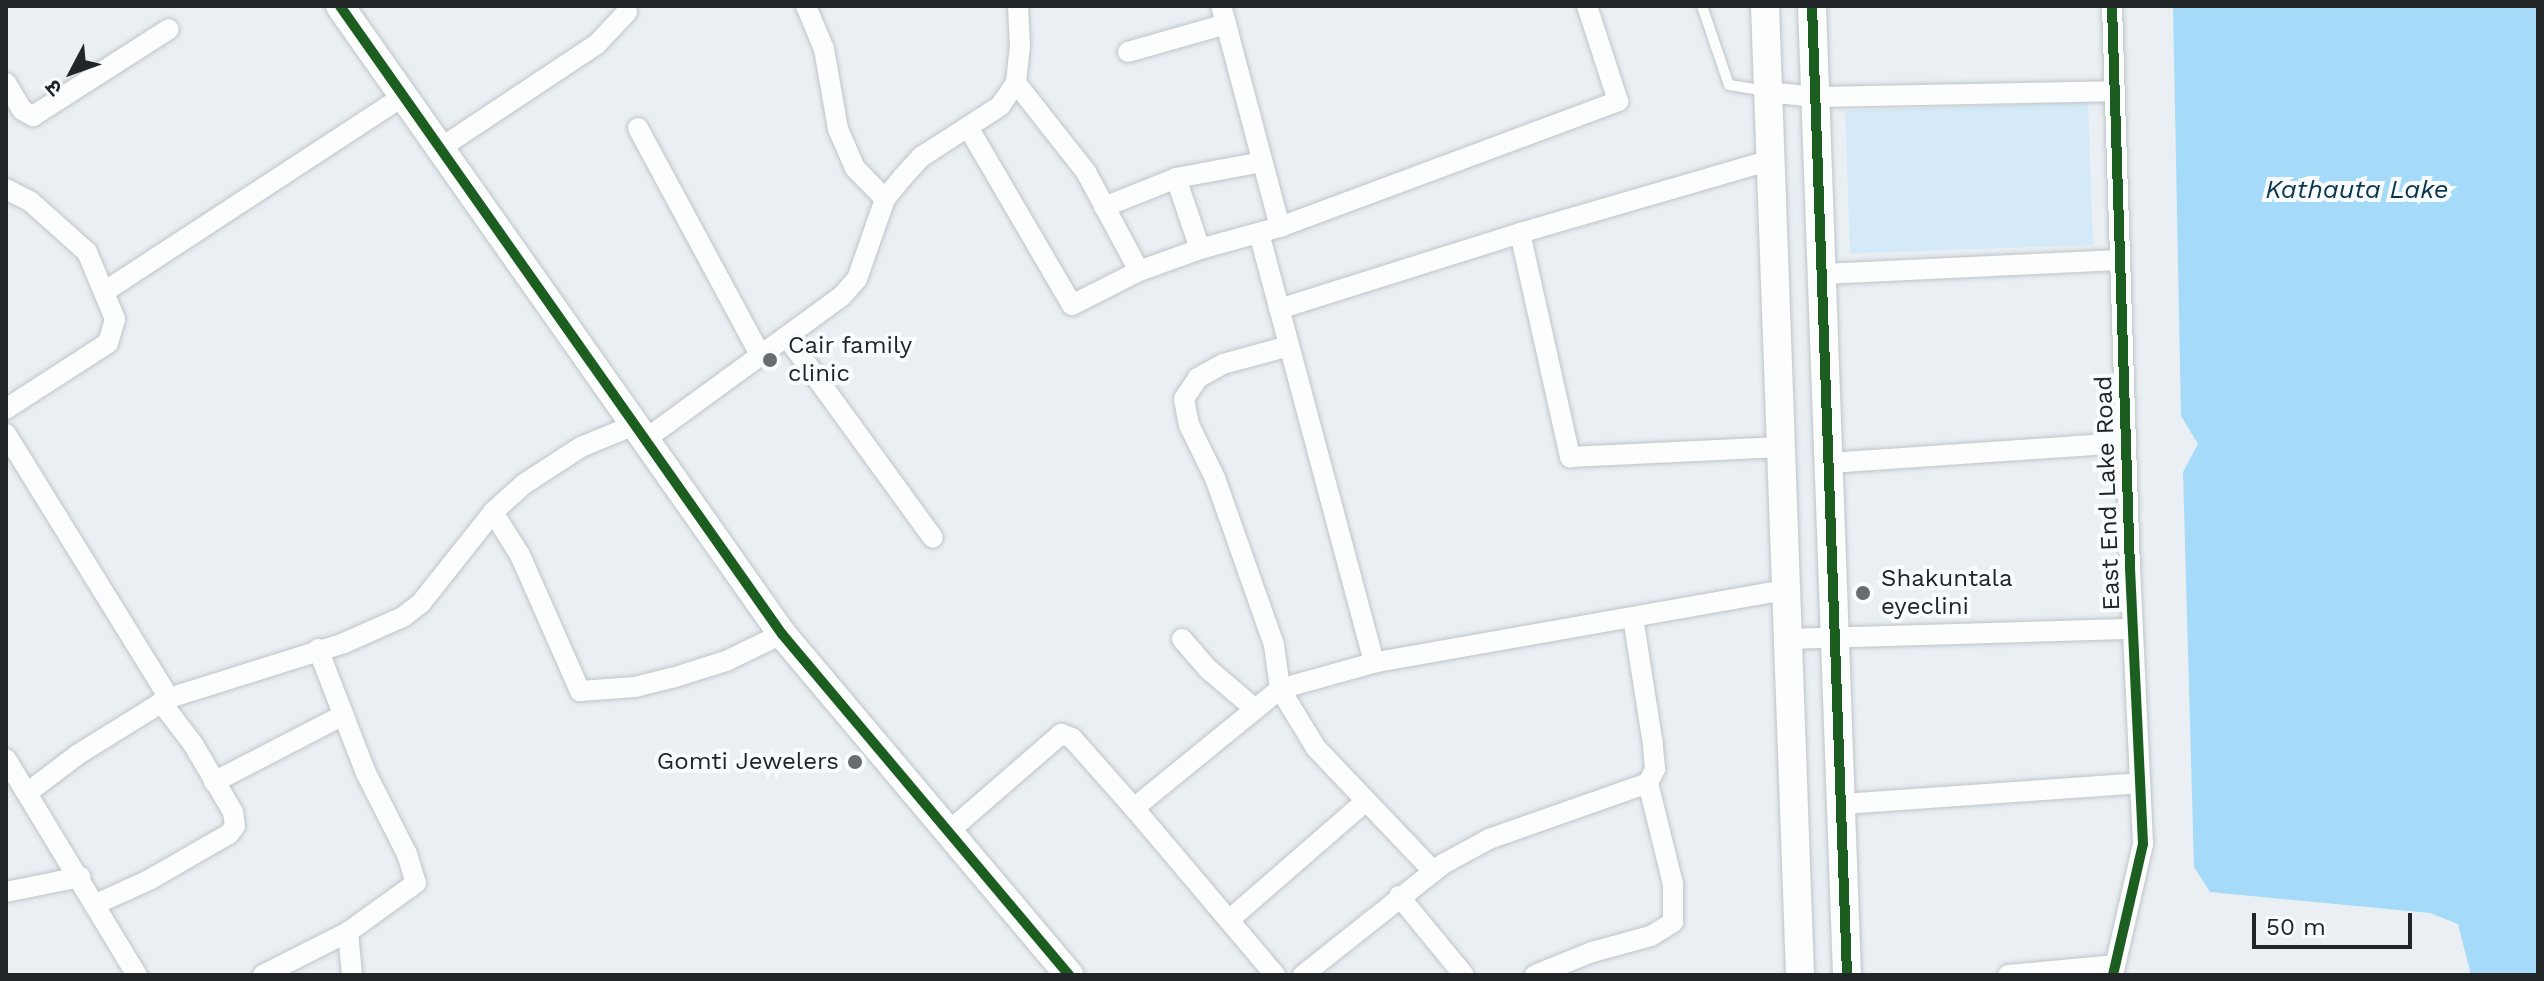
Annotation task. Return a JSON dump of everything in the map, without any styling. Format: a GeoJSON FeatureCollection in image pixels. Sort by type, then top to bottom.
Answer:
{"type":"FeatureCollection","features":[{"type":"Feature","properties":{"kind":"street"},"geometry":{"type":"LineString","coordinates":[[340,6],[637,433],[782,634],[1069,975]]}},
{"type":"Feature","properties":{"kind":"street"},"geometry":{"type":"LineString","coordinates":[[806,6],[824,49],[838,129],[855,168],[885,199]]}},
{"type":"Feature","properties":{"kind":"street"},"geometry":{"type":"LineString","coordinates":[[27,793],[77,755],[165,700],[403,617],[421,603],[493,512],[547,466],[581,447],[637,433],[761,356],[842,296],[857,279],[885,199],[921,157],[1000,106],[1016,83],[1020,47],[1018,6]]}},
{"type":"Feature","properties":{"kind":"street"},"geometry":{"type":"LineString","coordinates":[[968,127],[1072,305],[1139,271],[1200,249],[1280,227],[1618,101],[1587,6]]}},
{"type":"Feature","properties":{"kind":"street"},"geometry":{"type":"LineString","coordinates":[[1765,6],[1800,975]]}},
{"type":"Feature","properties":{"kind":"street"},"geometry":{"type":"LineString","coordinates":[[1812,6],[1847,975]]}},
{"type":"Feature","properties":{"kind":"street","name":"East End Lake Road"},"geometry":{"type":"LineString","coordinates":[[2112,6],[2143,844],[2114,970]]}},
{"type":"Feature","properties":{"kind":"street"},"geometry":{"type":"LineString","coordinates":[[439,149],[597,44],[626,8]]}},
{"type":"Feature","properties":{"kind":"street"},"geometry":{"type":"LineString","coordinates":[[1128,52],[1223,15],[1280,227]]}},
{"type":"Feature","properties":{"kind":"street"},"geometry":{"type":"LineString","coordinates":[[6,83],[22,110],[33,116],[169,29]]}},
{"type":"Feature","properties":{"kind":"street"},"geometry":{"type":"LineString","coordinates":[[1016,83],[1086,172],[1139,271]]}},
{"type":"Feature","properties":{"kind":"street"},"geometry":{"type":"LineString","coordinates":[[1768,92],[1815,97],[2115,91]]}},
{"type":"Feature","properties":{"kind":"street"},"geometry":{"type":"LineString","coordinates":[[104,292],[403,96]]}},
{"type":"Feature","properties":{"kind":"street"},"geometry":{"type":"LineString","coordinates":[[638,128],[761,356]]}},
{"type":"Feature","properties":{"kind":"street"},"geometry":{"type":"LineString","coordinates":[[1279,309],[1520,233],[1771,160]]}},
{"type":"Feature","properties":{"kind":"street"},"geometry":{"type":"LineString","coordinates":[[1104,207],[1176,178],[1262,162]]}},
{"type":"Feature","properties":{"kind":"street"},"geometry":{"type":"LineString","coordinates":[[1176,178],[1200,249]]}},
{"type":"Feature","properties":{"kind":"street"},"geometry":{"type":"LineString","coordinates":[[6,189],[31,202],[87,252],[115,319],[108,343],[6,409]]}},
{"type":"Feature","properties":{"kind":"street"},"geometry":{"type":"LineString","coordinates":[[1259,233],[1373,658],[1377,662]]}},
{"type":"Feature","properties":{"kind":"street"},"geometry":{"type":"LineString","coordinates":[[1520,233],[1570,457],[1781,447]]}},
{"type":"Feature","properties":{"kind":"street"},"geometry":{"type":"LineString","coordinates":[[1822,274],[2120,260]]}},
{"type":"Feature","properties":{"kind":"street"},"geometry":{"type":"LineString","coordinates":[[787,337],[933,538]]}},
{"type":"Feature","properties":{"kind":"street"},"geometry":{"type":"LineString","coordinates":[[1289,346],[1223,364],[1198,378],[1184,399],[1189,425],[1215,478],[1274,645],[1280,689],[1316,748],[1433,871]]}},
{"type":"Feature","properties":{"kind":"street"},"geometry":{"type":"LineString","coordinates":[[6,434],[233,812],[235,826],[229,834],[149,880],[96,904]]}},
{"type":"Feature","properties":{"kind":"street"},"geometry":{"type":"LineString","coordinates":[[1829,463],[2126,443]]}},
{"type":"Feature","properties":{"kind":"street"},"geometry":{"type":"LineString","coordinates":[[493,512],[520,555],[580,691],[635,687],[672,678],[726,661],[782,634]]}},
{"type":"Feature","properties":{"kind":"street"},"geometry":{"type":"LineString","coordinates":[[1134,808],[1280,689],[1377,662],[1786,590]]}},
{"type":"Feature","properties":{"kind":"street"},"geometry":{"type":"LineString","coordinates":[[1535,975],[1592,952],[1651,936],[1673,922],[1673,884],[1648,783],[1655,769],[1653,745],[1633,618]]}},
{"type":"Feature","properties":{"kind":"street"},"geometry":{"type":"LineString","coordinates":[[1788,639],[2133,629]]}},
{"type":"Feature","properties":{"kind":"street"},"geometry":{"type":"LineString","coordinates":[[1182,639],[1208,669],[1254,708]]}},
{"type":"Feature","properties":{"kind":"street"},"geometry":{"type":"LineString","coordinates":[[263,975],[348,932],[416,883],[407,854],[365,771],[318,649]]}},
{"type":"Feature","properties":{"kind":"street"},"geometry":{"type":"LineString","coordinates":[[214,782],[343,715]]}},
{"type":"Feature","properties":{"kind":"street"},"geometry":{"type":"LineString","coordinates":[[948,832],[1061,734],[1072,738],[1275,975]]}},
{"type":"Feature","properties":{"kind":"street"},"geometry":{"type":"LineString","coordinates":[[9,770],[80,877],[137,975]]}},
{"type":"Feature","properties":{"kind":"street"},"geometry":{"type":"LineString","coordinates":[[1303,975],[1433,871],[1489,839],[1648,783]]}},
{"type":"Feature","properties":{"kind":"street"},"geometry":{"type":"LineString","coordinates":[[1842,804],[2140,783]]}},
{"type":"Feature","properties":{"kind":"street"},"geometry":{"type":"LineString","coordinates":[[1229,920],[1366,801]]}},
{"type":"Feature","properties":{"kind":"street"},"geometry":{"type":"LineString","coordinates":[[6,892],[80,877]]}},
{"type":"Feature","properties":{"kind":"street"},"geometry":{"type":"LineString","coordinates":[[1399,896],[1464,975]]}},
{"type":"Feature","properties":{"kind":"street"},"geometry":{"type":"LineString","coordinates":[[348,932],[352,975]]}},
{"type":"Feature","properties":{"kind":"street"},"geometry":{"type":"LineString","coordinates":[[2008,975],[2114,970]]}},
{"type":"Feature","properties":{"kind":"lane"},"geometry":{"type":"LineString","coordinates":[[1702,6],[1729,85],[1768,92]]}},
{"type":"Feature","properties":{"kind":"shaded area"},"geometry":{"type":"Polygon","coordinates":[[[2088,102],[2093,245],[1850,253],[1845,110],[2088,102]]]}},
{"type":"Feature","properties":{"kind":"water","name":"Kathauta Lake"},"geometry":{"type":"Polygon","coordinates":[[[2173,6],[2538,6],[2538,975],[2471,975],[2458,924],[2430,913],[2210,892],[2194,867],[2183,472],[2198,444],[2181,416],[2173,6]]]}},
{"type":"Feature","properties":{"kind":"cycle path"},"geometry":{"type":"LineString","coordinates":[[340,6],[782,634],[1069,975]]}},
{"type":"Feature","properties":{"kind":"cycle path"},"geometry":{"type":"LineString","coordinates":[[1812,6],[1847,975]]}},
{"type":"Feature","properties":{"kind":"cycle path"},"geometry":{"type":"LineString","coordinates":[[2112,6],[2130,568],[2143,844],[2113,975]]}},
{"type":"Feature","properties":{"kind":"place","name":"Cair family clinic"},"geometry":{"type":"Point","coordinates":[770,360]}},
{"type":"Feature","properties":{"kind":"place","name":"Shakuntala eyeclini"},"geometry":{"type":"Point","coordinates":[1863,593]}},
{"type":"Feature","properties":{"kind":"place","name":"Gomti Jewelers"},"geometry":{"type":"Point","coordinates":[855,762]}}]}
